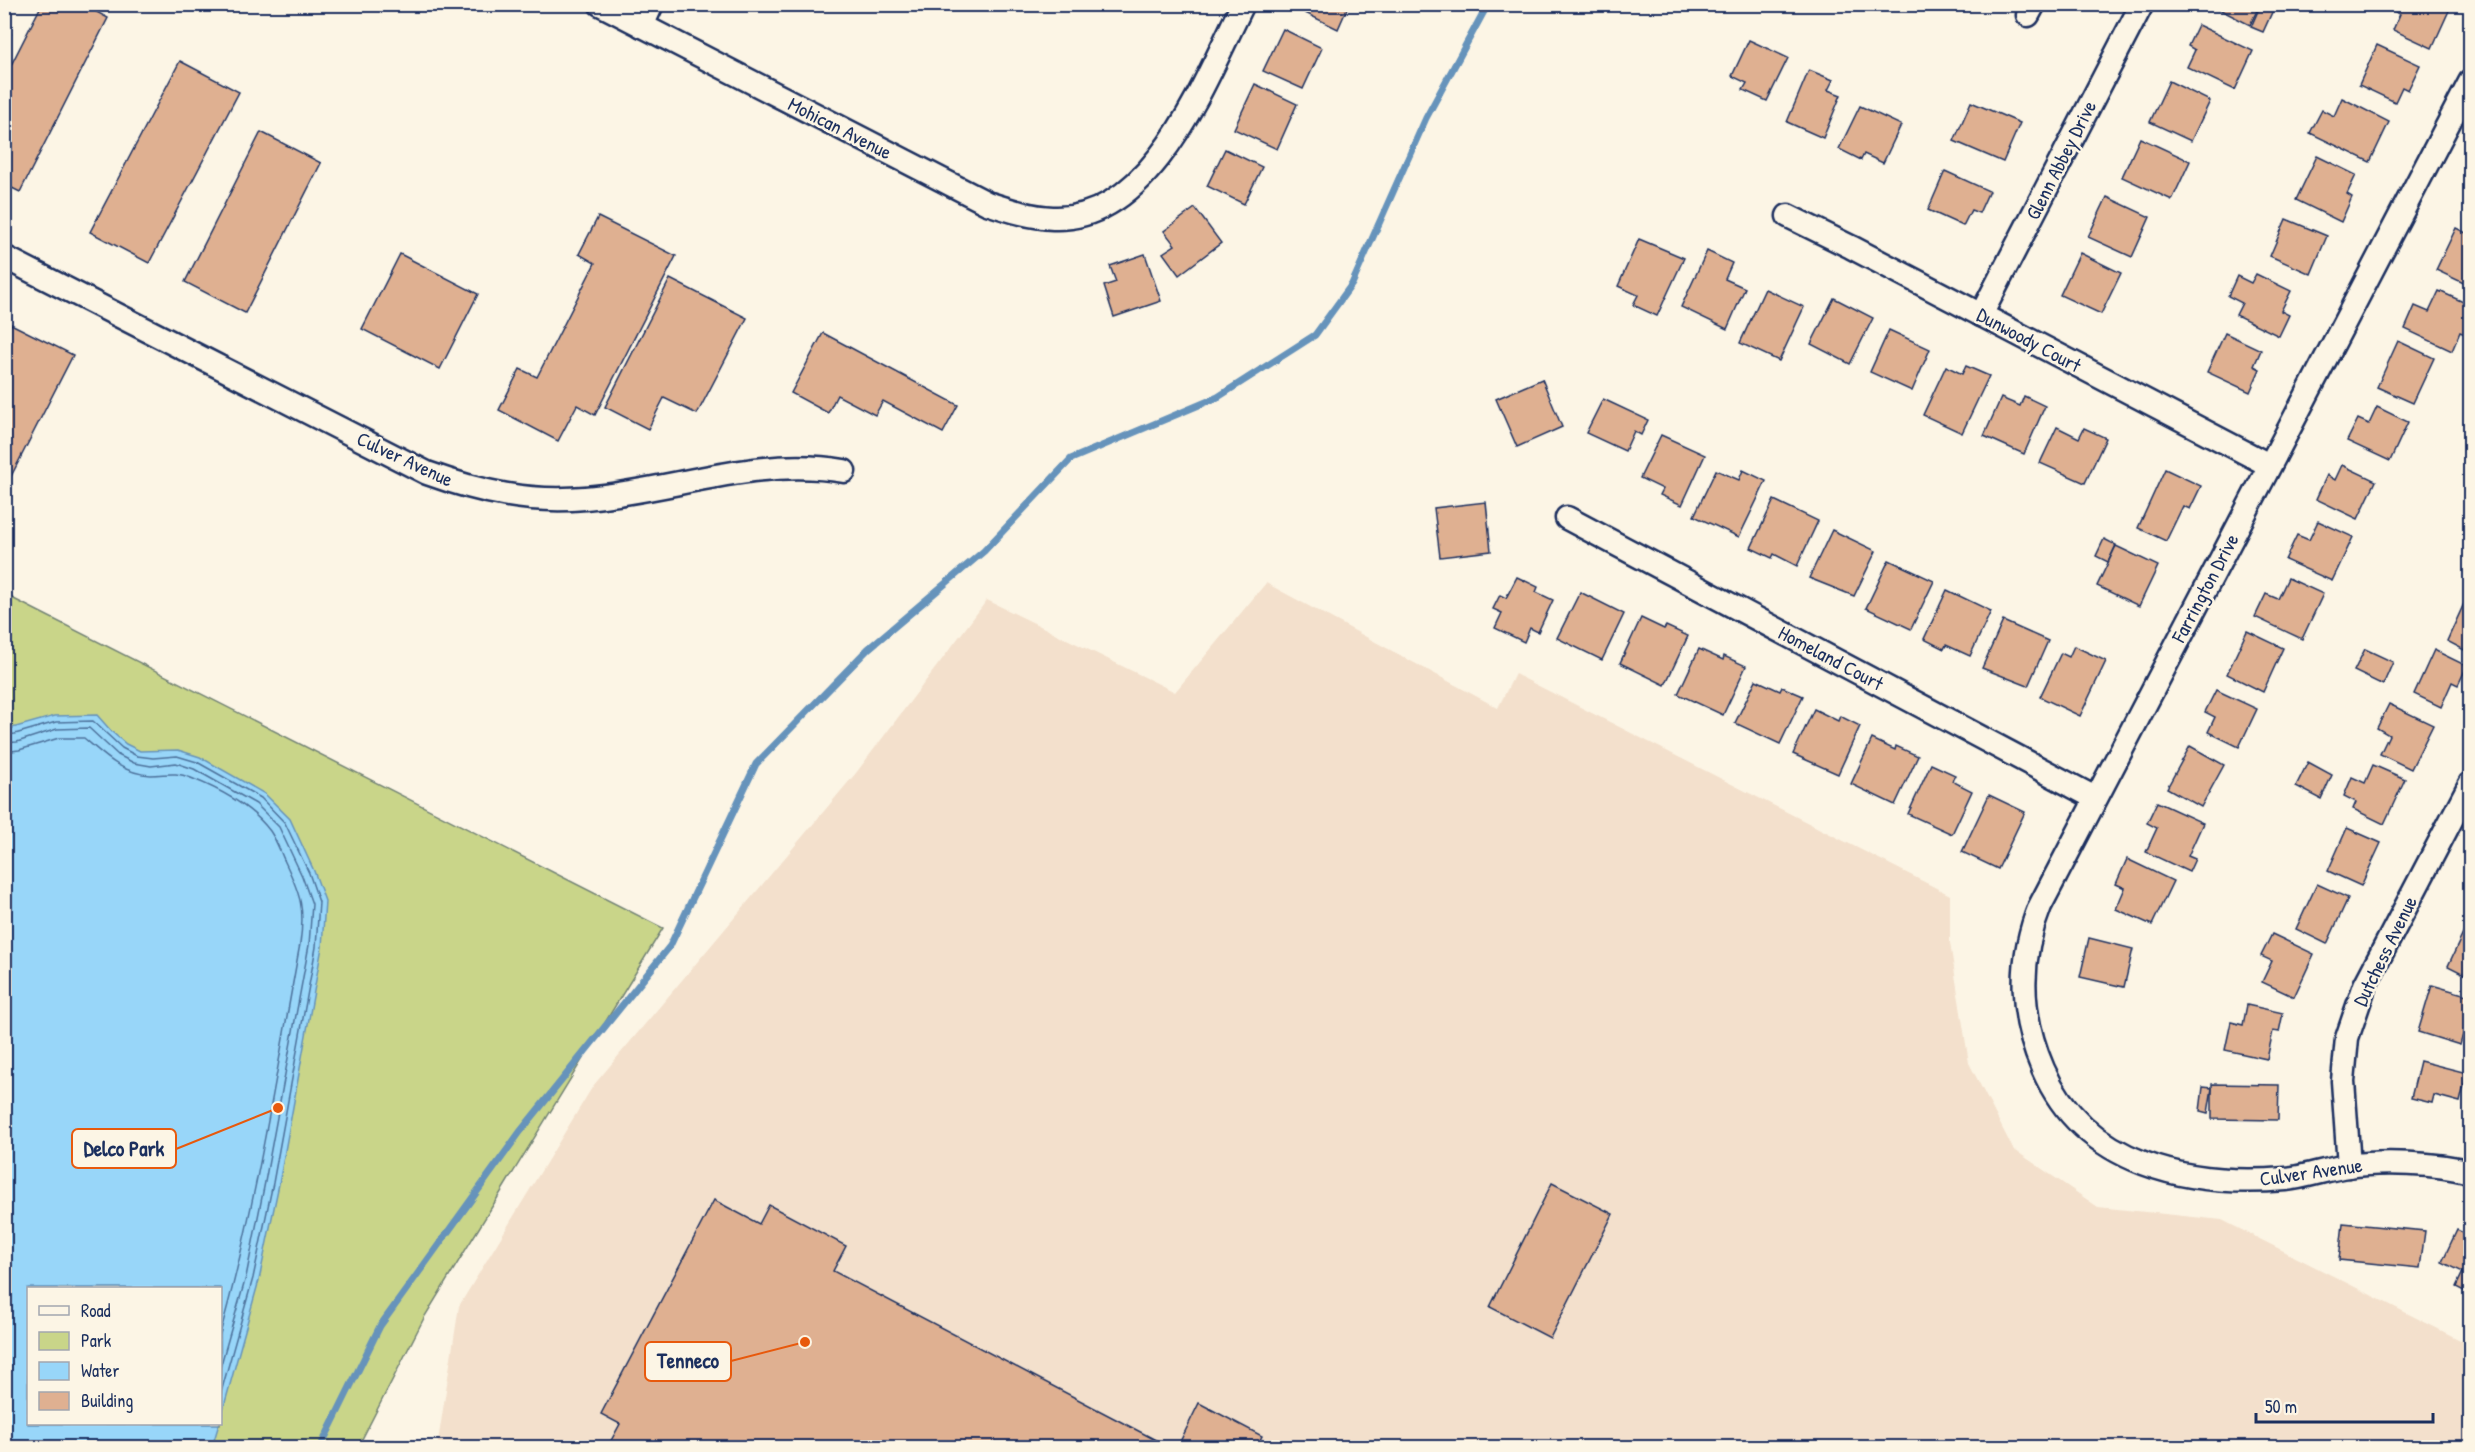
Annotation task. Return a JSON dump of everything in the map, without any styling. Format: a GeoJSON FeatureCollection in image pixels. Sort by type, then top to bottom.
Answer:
{"type":"FeatureCollection","features":[{"type":"Feature","properties":{"kind":"street","name":"Mohican Avenue"},"geometry":{"type":"LineString","coordinates":[[600,4],[987,203],[1023,215],[1055,218],[1090,212],[1114,201],[1140,181],[1158,160],[1182,124],[1243,4]]}},
{"type":"Feature","properties":{"kind":"street"},"geometry":{"type":"LineString","coordinates":[[642,26],[652,4]]}},
{"type":"Feature","properties":{"kind":"street","name":"Glenn Abbey Drive"},"geometry":{"type":"LineString","coordinates":[[1981,315],[2142,4]]}},
{"type":"Feature","properties":{"kind":"street","name":"Farrington Drive"},"geometry":{"type":"LineString","coordinates":[[2064,1107],[2050,1086],[2036,1054],[2026,1015],[2027,947],[2040,906],[2470,82]]}},
{"type":"Feature","properties":{"kind":"street","name":"Dunwoody Court"},"geometry":{"type":"LineString","coordinates":[[1788,216],[2269,465]]}},
{"type":"Feature","properties":{"kind":"street","name":"Culver Avenue"},"geometry":{"type":"LineString","coordinates":[[4,257],[428,473],[502,496],[565,499],[640,491],[722,473],[792,467],[844,471]]}},
{"type":"Feature","properties":{"kind":"street","name":"Homeland Court"},"geometry":{"type":"LineString","coordinates":[[1567,518],[2096,798]]}},
{"type":"Feature","properties":{"kind":"street","name":"Dutchess Avenue"},"geometry":{"type":"LineString","coordinates":[[2349,1166],[2343,1081],[2347,1038],[2365,985],[2470,784]]}},
{"type":"Feature","properties":{"kind":"street","name":"Culver Avenue"},"geometry":{"type":"LineString","coordinates":[[2064,1107],[2094,1136],[2122,1155],[2164,1171],[2200,1179],[2238,1182],[2289,1179],[2349,1166],[2375,1164],[2445,1167],[2470,1172]]}},
{"type":"Feature","properties":{"kind":"shaded area"},"geometry":{"type":"Polygon","coordinates":[[[1266,583],[1498,708],[1515,674],[1950,895],[1950,943],[1969,1063],[2013,1149],[2098,1207],[2222,1220],[2470,1345],[2470,1447],[437,1448],[459,1306],[593,1086],[856,773],[987,600],[1175,692],[1266,583]]]}},
{"type":"Feature","properties":{"kind":"green space"},"geometry":{"type":"Polygon","coordinates":[[[4,594],[663,928],[425,1316],[358,1447],[5,1447],[4,594]]]}},
{"type":"Feature","properties":{"kind":"water"},"geometry":{"type":"Polygon","coordinates":[[[97,715],[126,744],[140,751],[178,750],[200,757],[265,794],[290,819],[325,901],[322,947],[279,1184],[259,1280],[222,1413],[222,1287],[27,1287],[27,1425],[219,1425],[212,1447],[5,1447],[5,730],[55,716],[97,715]]]}},
{"type":"Feature","properties":{"kind":"building"},"geometry":{"type":"Polygon","coordinates":[[[42,4],[82,4],[108,18],[20,192],[4,184],[4,79],[42,4]]]}},
{"type":"Feature","properties":{"kind":"building"},"geometry":{"type":"Polygon","coordinates":[[[1300,4],[1349,4],[1338,29],[1297,9],[1300,4]]]}},
{"type":"Feature","properties":{"kind":"building"},"geometry":{"type":"Polygon","coordinates":[[[2209,4],[2260,4],[2250,25],[2209,4]]]}},
{"type":"Feature","properties":{"kind":"building"},"geometry":{"type":"Polygon","coordinates":[[[2261,4],[2273,10],[2263,32],[2251,27],[2261,4]]]}},
{"type":"Feature","properties":{"kind":"building"},"geometry":{"type":"Polygon","coordinates":[[[2389,4],[2452,4],[2432,48],[2393,30],[2400,14],[2388,8],[2389,4]]]}},
{"type":"Feature","properties":{"kind":"building"},"geometry":{"type":"Polygon","coordinates":[[[2198,25],[2253,51],[2235,90],[2187,67],[2195,50],[2188,46],[2198,25]]]}},
{"type":"Feature","properties":{"kind":"building"},"geometry":{"type":"Polygon","coordinates":[[[1283,29],[1322,48],[1303,89],[1263,71],[1283,29]]]}},
{"type":"Feature","properties":{"kind":"building"},"geometry":{"type":"Polygon","coordinates":[[[4,31],[11,34],[4,48],[4,31]]]}},
{"type":"Feature","properties":{"kind":"building"},"geometry":{"type":"Polygon","coordinates":[[[1749,40],[1788,58],[1767,101],[1743,90],[1747,83],[1732,76],[1749,40]]]}},
{"type":"Feature","properties":{"kind":"building"},"geometry":{"type":"Polygon","coordinates":[[[2377,45],[2420,65],[2408,90],[2402,87],[2395,102],[2359,85],[2377,45]]]}},
{"type":"Feature","properties":{"kind":"building"},"geometry":{"type":"Polygon","coordinates":[[[180,61],[239,92],[149,263],[90,232],[180,61]]]}},
{"type":"Feature","properties":{"kind":"building"},"geometry":{"type":"Polygon","coordinates":[[[1809,70],[1833,80],[1828,90],[1841,95],[1823,138],[1787,122],[1809,70]]]}},
{"type":"Feature","properties":{"kind":"building"},"geometry":{"type":"Polygon","coordinates":[[[2169,81],[2210,101],[2191,141],[2150,122],[2169,81]]]}},
{"type":"Feature","properties":{"kind":"building"},"geometry":{"type":"Polygon","coordinates":[[[1255,84],[1297,104],[1277,149],[1234,129],[1255,84]]]}},
{"type":"Feature","properties":{"kind":"building"},"geometry":{"type":"Polygon","coordinates":[[[2342,98],[2389,122],[2370,162],[2310,133],[2322,110],[2334,116],[2342,98]]]}},
{"type":"Feature","properties":{"kind":"building"},"geometry":{"type":"Polygon","coordinates":[[[1971,102],[2020,123],[2003,162],[1954,141],[1971,102]]]}},
{"type":"Feature","properties":{"kind":"building"},"geometry":{"type":"Polygon","coordinates":[[[1860,106],[1901,125],[1883,163],[1864,154],[1861,160],[1839,149],[1860,106]]]}},
{"type":"Feature","properties":{"kind":"building"},"geometry":{"type":"Polygon","coordinates":[[[261,132],[321,163],[245,313],[185,282],[261,132]]]}},
{"type":"Feature","properties":{"kind":"building"},"geometry":{"type":"Polygon","coordinates":[[[2140,138],[2190,161],[2172,200],[2122,177],[2140,138]]]}},
{"type":"Feature","properties":{"kind":"building"},"geometry":{"type":"Polygon","coordinates":[[[1225,149],[1262,167],[1244,204],[1207,186],[1225,149]]]}},
{"type":"Feature","properties":{"kind":"building"},"geometry":{"type":"Polygon","coordinates":[[[2317,156],[2356,175],[2347,194],[2352,197],[2341,222],[2296,200],[2317,156]]]}},
{"type":"Feature","properties":{"kind":"building"},"geometry":{"type":"Polygon","coordinates":[[[1945,171],[1989,191],[1979,213],[1971,210],[1963,226],[1928,210],[1945,171]]]}},
{"type":"Feature","properties":{"kind":"building"},"geometry":{"type":"Polygon","coordinates":[[[2107,197],[2150,217],[2132,257],[2088,237],[2107,197]]]}},
{"type":"Feature","properties":{"kind":"building"},"geometry":{"type":"Polygon","coordinates":[[[1195,208],[1221,243],[1179,275],[1163,253],[1175,245],[1164,231],[1195,208]]]}},
{"type":"Feature","properties":{"kind":"building"},"geometry":{"type":"Polygon","coordinates":[[[598,217],[676,256],[595,415],[577,405],[558,441],[499,410],[520,369],[537,377],[595,263],[579,254],[598,217]]]}},
{"type":"Feature","properties":{"kind":"building"},"geometry":{"type":"Polygon","coordinates":[[[2286,219],[2327,236],[2311,274],[2270,256],[2286,219]]]}},
{"type":"Feature","properties":{"kind":"building"},"geometry":{"type":"Polygon","coordinates":[[[2456,228],[2470,235],[2470,286],[2436,270],[2456,228]]]}},
{"type":"Feature","properties":{"kind":"building"},"geometry":{"type":"Polygon","coordinates":[[[1639,239],[1684,258],[1657,316],[1633,305],[1638,295],[1618,286],[1639,239]]]}},
{"type":"Feature","properties":{"kind":"building"},"geometry":{"type":"Polygon","coordinates":[[[1707,251],[1732,263],[1725,279],[1745,288],[1727,329],[1681,307],[1707,251]]]}},
{"type":"Feature","properties":{"kind":"building"},"geometry":{"type":"Polygon","coordinates":[[[2080,253],[2121,273],[2101,314],[2060,295],[2080,253]]]}},
{"type":"Feature","properties":{"kind":"building"},"geometry":{"type":"Polygon","coordinates":[[[400,254],[478,294],[440,369],[362,329],[400,254]]]}},
{"type":"Feature","properties":{"kind":"building"},"geometry":{"type":"Polygon","coordinates":[[[1145,254],[1161,301],[1114,317],[1104,286],[1116,282],[1110,266],[1145,254]]]}},
{"type":"Feature","properties":{"kind":"building"},"geometry":{"type":"Polygon","coordinates":[[[2256,274],[2291,291],[2281,311],[2289,315],[2279,336],[2236,315],[2242,303],[2228,296],[2237,276],[2251,283],[2256,274]]]}},
{"type":"Feature","properties":{"kind":"building"},"geometry":{"type":"Polygon","coordinates":[[[670,279],[747,318],[697,414],[664,398],[648,429],[605,407],[670,279]]]}},
{"type":"Feature","properties":{"kind":"building"},"geometry":{"type":"Polygon","coordinates":[[[1765,289],[1804,307],[1779,361],[1740,343],[1765,289]]]}},
{"type":"Feature","properties":{"kind":"building"},"geometry":{"type":"Polygon","coordinates":[[[2439,291],[2470,305],[2470,336],[2460,332],[2452,351],[2405,329],[2415,306],[2429,312],[2439,291]]]}},
{"type":"Feature","properties":{"kind":"building"},"geometry":{"type":"Polygon","coordinates":[[[1834,298],[1873,318],[1850,364],[1811,344],[1834,298]]]}},
{"type":"Feature","properties":{"kind":"building"},"geometry":{"type":"Polygon","coordinates":[[[11,324],[73,355],[4,490],[4,338],[11,324]]]}},
{"type":"Feature","properties":{"kind":"building"},"geometry":{"type":"Polygon","coordinates":[[[1889,330],[1930,349],[1912,391],[1870,372],[1889,330]]]}},
{"type":"Feature","properties":{"kind":"building"},"geometry":{"type":"Polygon","coordinates":[[[823,333],[958,405],[943,433],[883,401],[875,415],[837,395],[828,413],[791,393],[823,333]]]}},
{"type":"Feature","properties":{"kind":"building"},"geometry":{"type":"Polygon","coordinates":[[[2225,333],[2261,350],[2254,366],[2260,369],[2250,392],[2207,372],[2225,333]]]}},
{"type":"Feature","properties":{"kind":"building"},"geometry":{"type":"Polygon","coordinates":[[[2398,341],[2434,358],[2413,403],[2377,387],[2398,341]]]}},
{"type":"Feature","properties":{"kind":"building"},"geometry":{"type":"Polygon","coordinates":[[[1946,366],[1962,374],[1966,366],[1989,376],[1962,433],[1923,415],[1946,366]]]}},
{"type":"Feature","properties":{"kind":"building"},"geometry":{"type":"Polygon","coordinates":[[[1542,379],[1562,427],[1517,447],[1496,399],[1542,379]]]}},
{"type":"Feature","properties":{"kind":"building"},"geometry":{"type":"Polygon","coordinates":[[[2024,396],[2045,406],[2024,454],[1984,436],[2001,398],[2020,406],[2024,396]]]}},
{"type":"Feature","properties":{"kind":"building"},"geometry":{"type":"Polygon","coordinates":[[[1603,399],[1648,420],[1641,435],[1634,431],[1625,451],[1586,433],[1603,399]]]}},
{"type":"Feature","properties":{"kind":"building"},"geometry":{"type":"Polygon","coordinates":[[[2377,407],[2408,422],[2390,461],[2347,441],[2358,419],[2369,424],[2377,407]]]}},
{"type":"Feature","properties":{"kind":"building"},"geometry":{"type":"Polygon","coordinates":[[[2057,427],[2079,438],[2084,428],[2106,438],[2085,483],[2040,463],[2057,427]]]}},
{"type":"Feature","properties":{"kind":"building"},"geometry":{"type":"Polygon","coordinates":[[[1661,435],[1705,455],[1682,505],[1660,495],[1663,489],[1640,478],[1661,435]]]}},
{"type":"Feature","properties":{"kind":"building"},"geometry":{"type":"Polygon","coordinates":[[[2342,465],[2376,481],[2358,519],[2316,499],[2327,475],[2335,480],[2342,465]]]}},
{"type":"Feature","properties":{"kind":"building"},"geometry":{"type":"Polygon","coordinates":[[[2165,469],[2201,486],[2190,509],[2183,506],[2166,541],[2138,528],[2165,469]]]}},
{"type":"Feature","properties":{"kind":"building"},"geometry":{"type":"Polygon","coordinates":[[[1716,470],[1739,480],[1743,470],[1766,481],[1739,537],[1694,516],[1716,470]]]}},
{"type":"Feature","properties":{"kind":"building"},"geometry":{"type":"Polygon","coordinates":[[[1774,500],[1818,521],[1797,566],[1774,554],[1772,558],[1751,548],[1774,500]]]}},
{"type":"Feature","properties":{"kind":"building"},"geometry":{"type":"Polygon","coordinates":[[[1486,502],[1491,551],[1440,557],[1434,508],[1486,502]]]}},
{"type":"Feature","properties":{"kind":"building"},"geometry":{"type":"Polygon","coordinates":[[[2318,521],[2353,537],[2332,581],[2285,560],[2297,535],[2309,540],[2318,521]]]}},
{"type":"Feature","properties":{"kind":"building"},"geometry":{"type":"Polygon","coordinates":[[[1832,530],[1876,551],[1854,596],[1809,578],[1832,530]]]}},
{"type":"Feature","properties":{"kind":"building"},"geometry":{"type":"Polygon","coordinates":[[[2104,539],[2116,545],[2108,562],[2096,556],[2104,539]]]}},
{"type":"Feature","properties":{"kind":"building"},"geometry":{"type":"Polygon","coordinates":[[[2116,546],[2158,566],[2139,606],[2097,586],[2116,546]]]}},
{"type":"Feature","properties":{"kind":"building"},"geometry":{"type":"Polygon","coordinates":[[[1889,560],[1934,581],[1911,629],[1866,608],[1889,560]]]}},
{"type":"Feature","properties":{"kind":"building"},"geometry":{"type":"Polygon","coordinates":[[[1517,577],[1538,587],[1536,592],[1553,600],[1538,632],[1530,628],[1524,642],[1495,628],[1502,613],[1493,609],[1500,595],[1506,598],[1517,577]]]}},
{"type":"Feature","properties":{"kind":"building"},"geometry":{"type":"Polygon","coordinates":[[[2288,578],[2323,594],[2302,639],[2255,617],[2266,594],[2278,599],[2288,578]]]}},
{"type":"Feature","properties":{"kind":"building"},"geometry":{"type":"Polygon","coordinates":[[[1947,590],[1991,611],[1970,656],[1946,645],[1944,649],[1924,639],[1947,590]]]}},
{"type":"Feature","properties":{"kind":"building"},"geometry":{"type":"Polygon","coordinates":[[[1580,592],[1624,614],[1602,660],[1557,638],[1580,592]]]}},
{"type":"Feature","properties":{"kind":"building"},"geometry":{"type":"Polygon","coordinates":[[[2467,597],[2470,598],[2470,653],[2447,641],[2467,597]]]}},
{"type":"Feature","properties":{"kind":"building"},"geometry":{"type":"Polygon","coordinates":[[[1641,618],[1664,629],[1666,626],[1688,636],[1665,685],[1620,663],[1641,618]]]}},
{"type":"Feature","properties":{"kind":"building"},"geometry":{"type":"Polygon","coordinates":[[[2003,621],[2048,641],[2028,686],[1982,668],[2003,621]]]}},
{"type":"Feature","properties":{"kind":"building"},"geometry":{"type":"Polygon","coordinates":[[[2247,631],[2283,648],[2263,692],[2227,674],[2247,631]]]}},
{"type":"Feature","properties":{"kind":"building"},"geometry":{"type":"Polygon","coordinates":[[[2074,646],[2106,661],[2080,716],[2040,697],[2061,653],[2069,657],[2074,646]]]}},
{"type":"Feature","properties":{"kind":"building"},"geometry":{"type":"Polygon","coordinates":[[[1699,649],[1723,660],[1724,656],[1746,666],[1723,715],[1678,694],[1699,649]]]}},
{"type":"Feature","properties":{"kind":"building"},"geometry":{"type":"Polygon","coordinates":[[[2365,649],[2393,662],[2383,685],[2354,671],[2365,649]]]}},
{"type":"Feature","properties":{"kind":"building"},"geometry":{"type":"Polygon","coordinates":[[[2434,650],[2467,666],[2458,685],[2452,682],[2441,707],[2414,694],[2434,650]]]}},
{"type":"Feature","properties":{"kind":"building"},"geometry":{"type":"Polygon","coordinates":[[[1756,680],[1780,691],[1782,687],[1803,696],[1780,744],[1735,723],[1756,680]]]}},
{"type":"Feature","properties":{"kind":"building"},"geometry":{"type":"Polygon","coordinates":[[[2216,690],[2257,709],[2239,747],[2208,732],[2215,717],[2205,712],[2216,690]]]}},
{"type":"Feature","properties":{"kind":"building"},"geometry":{"type":"Polygon","coordinates":[[[2389,704],[2433,725],[2411,769],[2380,754],[2389,735],[2377,728],[2389,704]]]}},
{"type":"Feature","properties":{"kind":"building"},"geometry":{"type":"Polygon","coordinates":[[[1814,709],[1838,721],[1840,716],[1860,726],[1838,774],[1793,754],[1814,709]]]}},
{"type":"Feature","properties":{"kind":"building"},"geometry":{"type":"Polygon","coordinates":[[[1872,739],[1895,750],[1896,746],[1918,756],[1895,805],[1851,784],[1872,739]]]}},
{"type":"Feature","properties":{"kind":"building"},"geometry":{"type":"Polygon","coordinates":[[[2190,746],[2224,765],[2201,807],[2167,788],[2190,746]]]}},
{"type":"Feature","properties":{"kind":"building"},"geometry":{"type":"Polygon","coordinates":[[[2308,762],[2332,775],[2321,799],[2296,786],[2308,762]]]}},
{"type":"Feature","properties":{"kind":"building"},"geometry":{"type":"Polygon","coordinates":[[[1931,764],[1955,775],[1952,781],[1972,791],[1952,834],[1908,814],[1931,764]]]}},
{"type":"Feature","properties":{"kind":"building"},"geometry":{"type":"Polygon","coordinates":[[[2373,765],[2405,779],[2384,824],[2353,809],[2356,802],[2344,796],[2352,777],[2365,783],[2373,765]]]}},
{"type":"Feature","properties":{"kind":"building"},"geometry":{"type":"Polygon","coordinates":[[[1989,795],[2025,812],[1998,869],[1962,852],[1989,795]]]}},
{"type":"Feature","properties":{"kind":"building"},"geometry":{"type":"Polygon","coordinates":[[[2157,802],[2203,823],[2188,856],[2195,859],[2189,872],[2146,852],[2157,828],[2147,823],[2157,802]]]}},
{"type":"Feature","properties":{"kind":"building"},"geometry":{"type":"Polygon","coordinates":[[[2347,828],[2381,843],[2361,886],[2328,871],[2347,828]]]}},
{"type":"Feature","properties":{"kind":"building"},"geometry":{"type":"Polygon","coordinates":[[[2127,859],[2173,881],[2152,925],[2116,909],[2125,888],[2116,884],[2127,859]]]}},
{"type":"Feature","properties":{"kind":"building"},"geometry":{"type":"Polygon","coordinates":[[[2317,884],[2348,898],[2327,944],[2296,929],[2317,884]]]}},
{"type":"Feature","properties":{"kind":"building"},"geometry":{"type":"Polygon","coordinates":[[[2468,923],[2470,924],[2470,977],[2448,966],[2468,923]]]}},
{"type":"Feature","properties":{"kind":"building"},"geometry":{"type":"Polygon","coordinates":[[[2272,934],[2314,954],[2294,997],[2262,982],[2272,961],[2261,956],[2272,934]]]}},
{"type":"Feature","properties":{"kind":"building"},"geometry":{"type":"Polygon","coordinates":[[[2089,938],[2133,949],[2124,987],[2080,977],[2089,938]]]}},
{"type":"Feature","properties":{"kind":"building"},"geometry":{"type":"Polygon","coordinates":[[[2432,985],[2470,996],[2470,1010],[2460,1045],[2418,1032],[2432,985]]]}},
{"type":"Feature","properties":{"kind":"building"},"geometry":{"type":"Polygon","coordinates":[[[2247,1005],[2283,1013],[2279,1032],[2273,1031],[2267,1059],[2225,1050],[2231,1022],[2243,1025],[2247,1005]]]}},
{"type":"Feature","properties":{"kind":"building"},"geometry":{"type":"Polygon","coordinates":[[[2420,1061],[2467,1073],[2460,1102],[2434,1095],[2432,1103],[2411,1098],[2420,1061]]]}},
{"type":"Feature","properties":{"kind":"building"},"geometry":{"type":"Polygon","coordinates":[[[2212,1084],[2279,1085],[2278,1120],[2212,1119],[2212,1084]]]}},
{"type":"Feature","properties":{"kind":"building"},"geometry":{"type":"Polygon","coordinates":[[[2203,1087],[2212,1088],[2208,1113],[2200,1111],[2203,1087]]]}},
{"type":"Feature","properties":{"kind":"building"},"geometry":{"type":"Polygon","coordinates":[[[1552,1183],[1613,1214],[1550,1338],[1490,1307],[1552,1183]]]}},
{"type":"Feature","properties":{"kind":"building"},"geometry":{"type":"Polygon","coordinates":[[[714,1200],[759,1224],[769,1205],[846,1246],[833,1271],[1171,1448],[607,1448],[620,1424],[601,1414],[714,1200]]]}},
{"type":"Feature","properties":{"kind":"building"},"geometry":{"type":"Polygon","coordinates":[[[2343,1223],[2425,1231],[2420,1268],[2339,1260],[2343,1223]]]}},
{"type":"Feature","properties":{"kind":"building"},"geometry":{"type":"Polygon","coordinates":[[[2457,1230],[2470,1236],[2470,1294],[2456,1287],[2463,1272],[2442,1262],[2457,1230]]]}},
{"type":"Feature","properties":{"kind":"building"},"geometry":{"type":"Polygon","coordinates":[[[1199,1403],[1262,1436],[1256,1448],[1177,1448],[1199,1403]]]}},
{"type":"Feature","properties":{"kind":"waterway"},"geometry":{"type":"LineString","coordinates":[[320,1448],[380,1326],[520,1132],[670,946],[756,764],[868,649],[984,551],[1071,459],[1218,397],[1315,335],[1352,284],[1426,118],[1488,4]]}},
{"type":"Feature","properties":{"kind":"place","name":"Delco Park"},"geometry":{"type":"Point","coordinates":[278,1108]}},
{"type":"Feature","properties":{"kind":"place","name":"Tenneco"},"geometry":{"type":"Point","coordinates":[805,1342]}}]}
